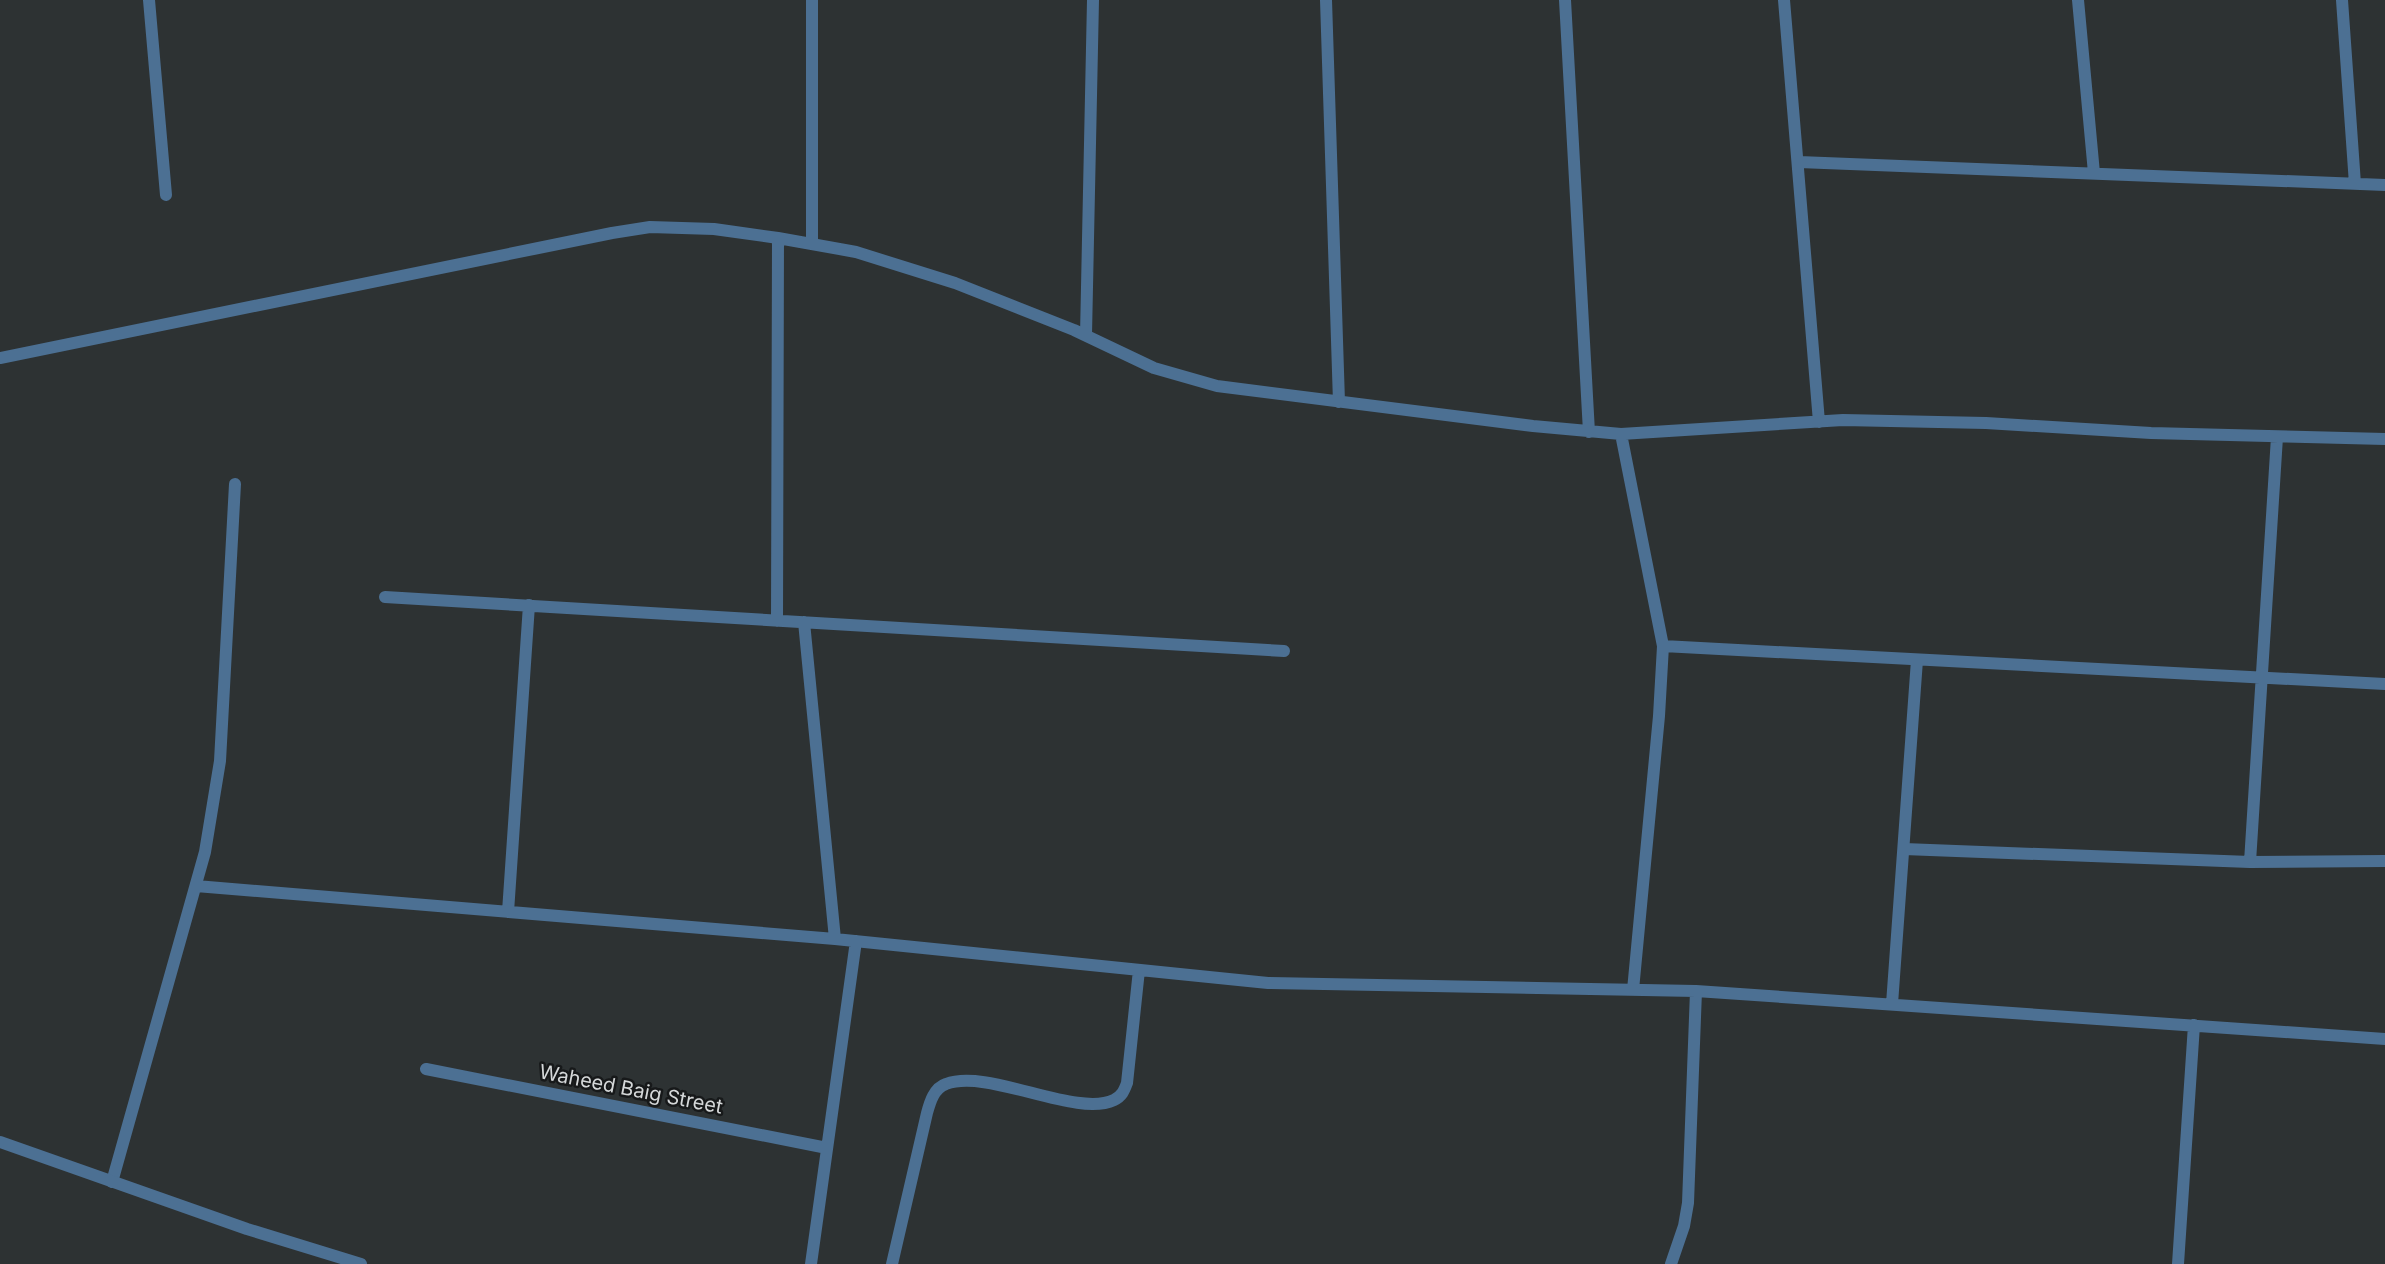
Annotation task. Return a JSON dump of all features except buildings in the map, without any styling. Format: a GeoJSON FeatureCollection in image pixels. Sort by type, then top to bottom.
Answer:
{"type":"FeatureCollection","features":[{"type":"Feature","properties":{"kind":"street"},"geometry":{"type":"LineString","coordinates":[[148,0],[166,195]]}},
{"type":"Feature","properties":{"kind":"street"},"geometry":{"type":"LineString","coordinates":[[812,0],[812,244]]}},
{"type":"Feature","properties":{"kind":"street"},"geometry":{"type":"LineString","coordinates":[[1086,335],[1093,0]]}},
{"type":"Feature","properties":{"kind":"street"},"geometry":{"type":"LineString","coordinates":[[1326,0],[1339,402]]}},
{"type":"Feature","properties":{"kind":"street"},"geometry":{"type":"LineString","coordinates":[[1564,0],[1589,432]]}},
{"type":"Feature","properties":{"kind":"street"},"geometry":{"type":"LineString","coordinates":[[1784,0],[1819,422]]}},
{"type":"Feature","properties":{"kind":"street"},"geometry":{"type":"LineString","coordinates":[[2078,0],[2094,173]]}},
{"type":"Feature","properties":{"kind":"street"},"geometry":{"type":"LineString","coordinates":[[2342,0],[2355,184]]}},
{"type":"Feature","properties":{"kind":"street"},"geometry":{"type":"LineString","coordinates":[[1799,162],[2385,185]]}},
{"type":"Feature","properties":{"kind":"street"},"geometry":{"type":"LineString","coordinates":[[0,358],[650,227],[714,230],[778,238],[856,252],[955,283],[1086,335],[1154,368],[1217,386],[1339,402],[1621,434],[1843,420],[1986,423],[2151,433],[2385,439]]}},
{"type":"Feature","properties":{"kind":"street"},"geometry":{"type":"LineString","coordinates":[[777,621],[778,238]]}},
{"type":"Feature","properties":{"kind":"street"},"geometry":{"type":"LineString","coordinates":[[1621,434],[1663,646],[1658,728],[1633,990]]}},
{"type":"Feature","properties":{"kind":"street"},"geometry":{"type":"LineString","coordinates":[[2250,862],[2277,436]]}},
{"type":"Feature","properties":{"kind":"street"},"geometry":{"type":"LineString","coordinates":[[112,1182],[206,852],[220,761],[236,484]]}},
{"type":"Feature","properties":{"kind":"street"},"geometry":{"type":"LineString","coordinates":[[385,597],[1284,651]]}},
{"type":"Feature","properties":{"kind":"street"},"geometry":{"type":"LineString","coordinates":[[508,912],[529,605]]}},
{"type":"Feature","properties":{"kind":"street"},"geometry":{"type":"LineString","coordinates":[[804,622],[835,939]]}},
{"type":"Feature","properties":{"kind":"street"},"geometry":{"type":"LineString","coordinates":[[1663,646],[2385,684]]}},
{"type":"Feature","properties":{"kind":"street"},"geometry":{"type":"LineString","coordinates":[[1892,1004],[1917,660]]}},
{"type":"Feature","properties":{"kind":"street"},"geometry":{"type":"LineString","coordinates":[[1904,849],[2250,862],[2385,861]]}},
{"type":"Feature","properties":{"kind":"street"},"geometry":{"type":"LineString","coordinates":[[196,886],[835,939],[1268,983],[1696,991],[2385,1039]]}},
{"type":"Feature","properties":{"kind":"street"},"geometry":{"type":"LineString","coordinates":[[811,1264],[856,941]]}},
{"type":"Feature","properties":{"kind":"street"},"geometry":{"type":"LineString","coordinates":[[892,1264],[933,1095],[945,1084],[969,1081],[1078,1102],[1102,1103],[1123,1094],[1127,1083],[1139,970]]}},
{"type":"Feature","properties":{"kind":"street"},"geometry":{"type":"LineString","coordinates":[[1671,1264],[1684,1226],[1688,1203],[1696,991]]}},
{"type":"Feature","properties":{"kind":"street"},"geometry":{"type":"LineString","coordinates":[[2178,1264],[2194,1025]]}},
{"type":"Feature","properties":{"kind":"street","name":"Waheed Baig Street"},"geometry":{"type":"LineString","coordinates":[[426,1069],[827,1148]]}},
{"type":"Feature","properties":{"kind":"street"},"geometry":{"type":"LineString","coordinates":[[0,1142],[247,1229],[361,1264]]}}]}
